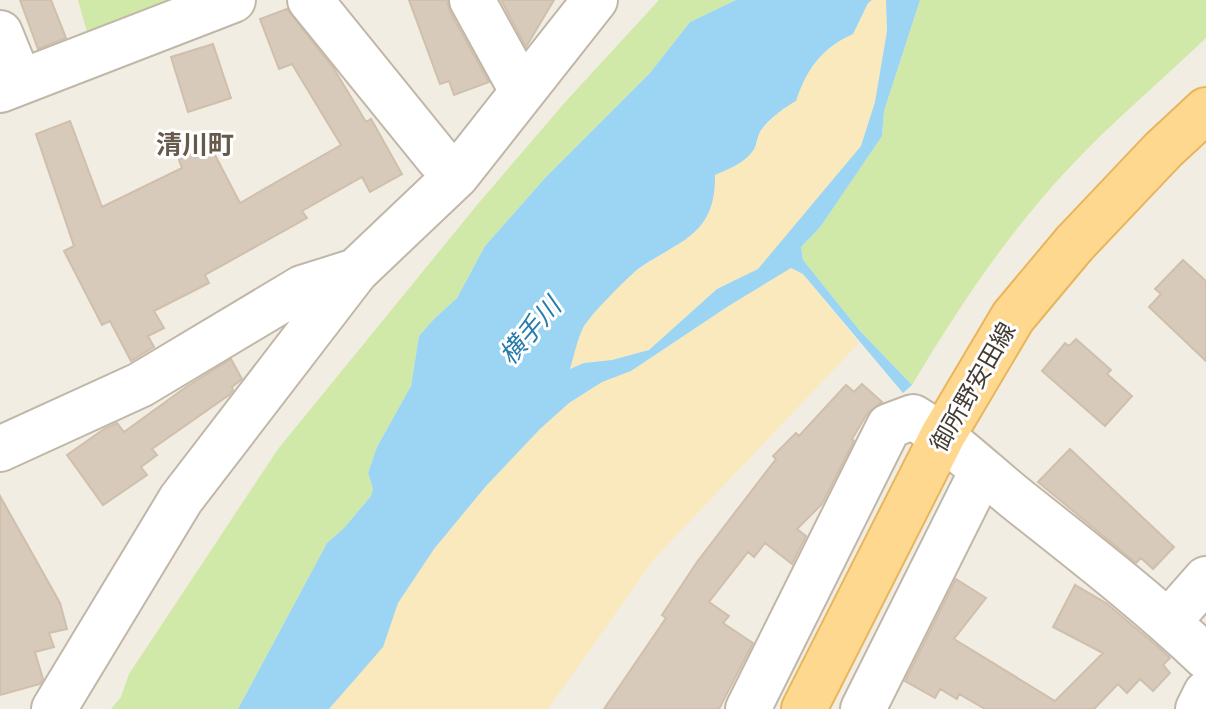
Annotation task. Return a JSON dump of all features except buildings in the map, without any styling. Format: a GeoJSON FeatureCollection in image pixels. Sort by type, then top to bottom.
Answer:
{"type":"FeatureCollection","features":[{"type":"Feature","properties":{"kind":"main road","name":"御所野安田線"},"geometry":{"type":"LineString","coordinates":[[804,709],[943,435],[1013,317],[1074,244],[1163,150],[1206,110]]}},
{"type":"Feature","properties":{"kind":"street"},"geometry":{"type":"LineString","coordinates":[[0,33],[10,86],[233,0]]}},
{"type":"Feature","properties":{"kind":"street"},"geometry":{"type":"LineString","coordinates":[[310,0],[438,158],[457,175]]}},
{"type":"Feature","properties":{"kind":"street"},"geometry":{"type":"LineString","coordinates":[[472,0],[522,91]]}},
{"type":"Feature","properties":{"kind":"street"},"geometry":{"type":"LineString","coordinates":[[54,709],[181,499],[356,271],[457,175],[595,0]]}},
{"type":"Feature","properties":{"kind":"street"},"geometry":{"type":"LineString","coordinates":[[0,449],[140,385],[302,288],[356,271]]}},
{"type":"Feature","properties":{"kind":"street"},"geometry":{"type":"LineString","coordinates":[[748,709],[889,426],[913,417],[943,435],[982,471],[1169,621],[1206,657]]}},
{"type":"Feature","properties":{"kind":"street"},"geometry":{"type":"LineString","coordinates":[[863,709],[982,471]]}},
{"type":"Feature","properties":{"kind":"street"},"geometry":{"type":"LineString","coordinates":[[1169,621],[1206,579]]}},
{"type":"Feature","properties":{"kind":"street"},"geometry":{"type":"LineString","coordinates":[[1198,709],[1206,693]]}},
{"type":"Feature","properties":{"kind":"green space"},"geometry":{"type":"Polygon","coordinates":[[[78,0],[182,0],[88,36],[78,0]]]}},
{"type":"Feature","properties":{"kind":"green space"},"geometry":{"type":"Polygon","coordinates":[[[659,0],[736,0],[690,22],[650,73],[545,178],[485,246],[457,298],[419,336],[411,386],[377,447],[368,473],[373,489],[371,496],[327,543],[238,709],[111,709],[121,697],[129,674],[278,449],[477,205],[567,100],[659,0]]]}},
{"type":"Feature","properties":{"kind":"green space"},"geometry":{"type":"Polygon","coordinates":[[[920,0],[1206,0],[1206,38],[1102,134],[1025,218],[947,328],[912,385],[860,331],[803,260],[801,247],[821,226],[882,136],[884,111],[920,0]]]}},
{"type":"Feature","properties":{"kind":"sand"},"geometry":{"type":"Polygon","coordinates":[[[872,0],[886,0],[887,31],[875,102],[861,147],[758,270],[717,289],[649,350],[612,360],[584,363],[570,370],[580,333],[586,323],[632,275],[680,243],[702,224],[713,195],[714,175],[733,167],[757,144],[759,133],[783,107],[796,100],[805,78],[817,61],[833,46],[853,34],[872,0]]]}},
{"type":"Feature","properties":{"kind":"sand"},"geometry":{"type":"Polygon","coordinates":[[[791,268],[803,274],[859,343],[654,559],[548,709],[329,709],[382,647],[398,603],[434,549],[486,486],[540,429],[569,403],[602,381],[631,371],[791,268]]]}},
{"type":"Feature","properties":{"kind":"water","name":"横手川"},"geometry":{"type":"Polygon","coordinates":[[[736,0],[872,0],[853,34],[817,60],[796,101],[765,125],[748,156],[715,175],[714,195],[702,224],[681,243],[638,269],[592,315],[581,333],[570,369],[584,363],[612,360],[649,350],[717,289],[758,269],[861,146],[875,102],[887,31],[886,0],[920,0],[884,111],[882,136],[821,226],[801,247],[803,260],[860,331],[912,385],[903,393],[803,274],[791,268],[631,371],[602,382],[569,403],[540,429],[486,486],[434,549],[398,603],[383,647],[329,709],[238,709],[327,543],[371,496],[373,489],[368,473],[377,447],[411,386],[419,336],[457,298],[485,246],[545,178],[650,73],[690,22],[736,0]]]}},
{"type":"Feature","properties":{"kind":"district","name":"清川町"},"geometry":{"type":"Point","coordinates":[195,145]}}]}
